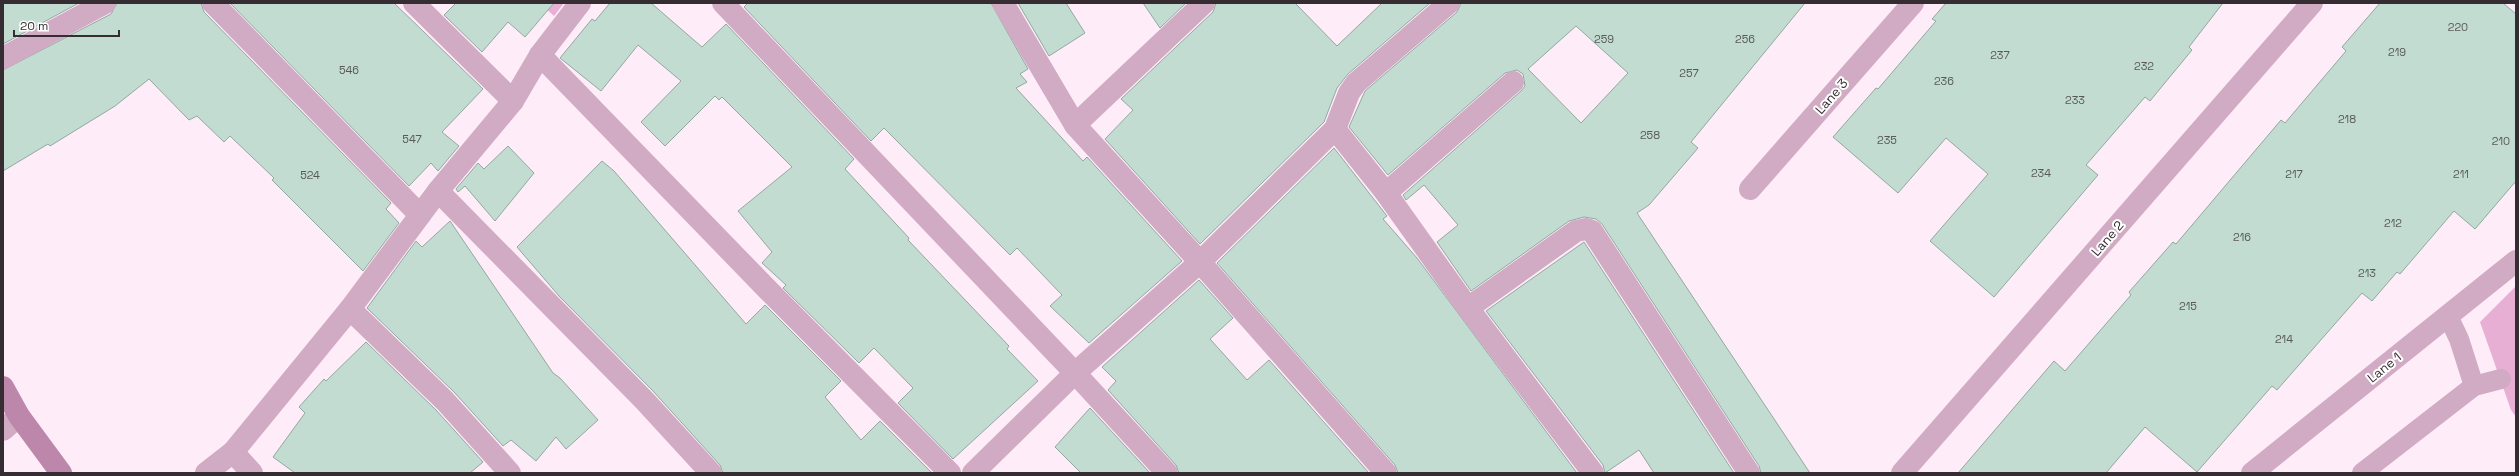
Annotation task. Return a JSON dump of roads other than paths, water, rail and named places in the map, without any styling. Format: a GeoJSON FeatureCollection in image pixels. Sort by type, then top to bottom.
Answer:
{"type":"FeatureCollection","features":[{"type":"Feature","properties":{"kind":"street"},"geometry":{"type":"LineString","coordinates":[[3,58],[105,3]]}},
{"type":"Feature","properties":{"kind":"street"},"geometry":{"type":"LineString","coordinates":[[213,3],[420,215]]}},
{"type":"Feature","properties":{"kind":"street"},"geometry":{"type":"LineString","coordinates":[[414,3],[513,101]]}},
{"type":"Feature","properties":{"kind":"street"},"geometry":{"type":"LineString","coordinates":[[206,473],[233,452],[350,309],[438,191],[513,101],[540,55],[580,3]]}},
{"type":"Feature","properties":{"kind":"street"},"geometry":{"type":"LineString","coordinates":[[723,3],[1075,373],[1167,473]]}},
{"type":"Feature","properties":{"kind":"street"},"geometry":{"type":"LineString","coordinates":[[1003,3],[1074,125],[1200,262],[1386,473]]}},
{"type":"Feature","properties":{"kind":"street"},"geometry":{"type":"LineString","coordinates":[[1074,125],[1204,3]]}},
{"type":"Feature","properties":{"kind":"street"},"geometry":{"type":"LineString","coordinates":[[973,473],[1075,373],[1200,262],[1335,129],[1349,93],[1356,83],[1449,3]]}},
{"type":"Feature","properties":{"kind":"street","name":"Lane 3"},"geometry":{"type":"LineString","coordinates":[[1750,189],[1913,3]]}},
{"type":"Feature","properties":{"kind":"street","name":"Lane 2"},"geometry":{"type":"LineString","coordinates":[[1902,473],[2312,3]]}},
{"type":"Feature","properties":{"kind":"street"},"geometry":{"type":"LineString","coordinates":[[540,55],[762,284],[950,473]]}},
{"type":"Feature","properties":{"kind":"street"},"geometry":{"type":"LineString","coordinates":[[1386,193],[1514,82]]}},
{"type":"Feature","properties":{"kind":"street"},"geometry":{"type":"LineString","coordinates":[[1335,129],[1386,193],[1468,308],[1593,473]]}},
{"type":"Feature","properties":{"kind":"street"},"geometry":{"type":"LineString","coordinates":[[438,191],[644,400],[711,473]]}},
{"type":"Feature","properties":{"kind":"street"},"geometry":{"type":"LineString","coordinates":[[1468,308],[1576,231],[1586,229],[1592,231],[1749,473]]}},
{"type":"Feature","properties":{"kind":"street","name":"Lane 1"},"geometry":{"type":"LineString","coordinates":[[2252,473],[2516,261]]}},
{"type":"Feature","properties":{"kind":"street"},"geometry":{"type":"LineString","coordinates":[[350,309],[445,401],[510,473]]}},
{"type":"Feature","properties":{"kind":"street"},"geometry":{"type":"LineString","coordinates":[[3,387],[11,423],[61,473]]}},
{"type":"Feature","properties":{"kind":"street"},"geometry":{"type":"LineString","coordinates":[[233,452],[252,473]]}},
{"type":"Feature","properties":{"kind":"lane"},"geometry":{"type":"LineString","coordinates":[[2448,316],[2459,339],[2474,386]]}},
{"type":"Feature","properties":{"kind":"lane"},"geometry":{"type":"LineString","coordinates":[[2362,473],[2474,386],[2501,379]]}}]}
